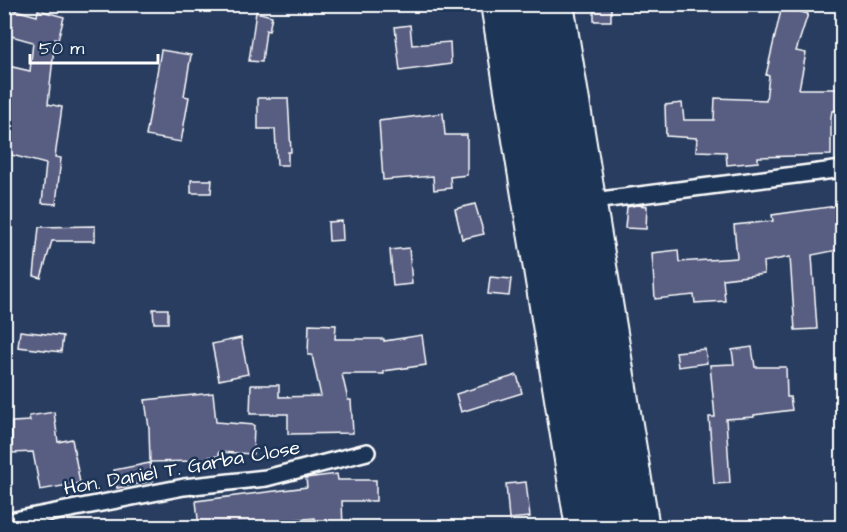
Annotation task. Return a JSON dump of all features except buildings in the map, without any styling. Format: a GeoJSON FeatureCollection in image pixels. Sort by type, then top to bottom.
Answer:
{"type":"FeatureCollection","features":[{"type":"Feature","properties":{"kind":"highway"},"geometry":{"type":"LineString","coordinates":[[494,4],[579,528]]}},
{"type":"Feature","properties":{"kind":"highway"},"geometry":{"type":"LineString","coordinates":[[515,4],[600,528]]}},
{"type":"Feature","properties":{"kind":"highway"},"geometry":{"type":"LineString","coordinates":[[538,4],[621,528]]}},
{"type":"Feature","properties":{"kind":"highway"},"geometry":{"type":"LineString","coordinates":[[561,4],[646,528]]}},
{"type":"Feature","properties":{"kind":"street"},"geometry":{"type":"LineString","coordinates":[[593,201],[843,169]]}},
{"type":"Feature","properties":{"kind":"street","name":"Hon. Daniel T. Garba Close"},"geometry":{"type":"LineString","coordinates":[[4,522],[184,487],[266,478],[367,452]]}}]}
